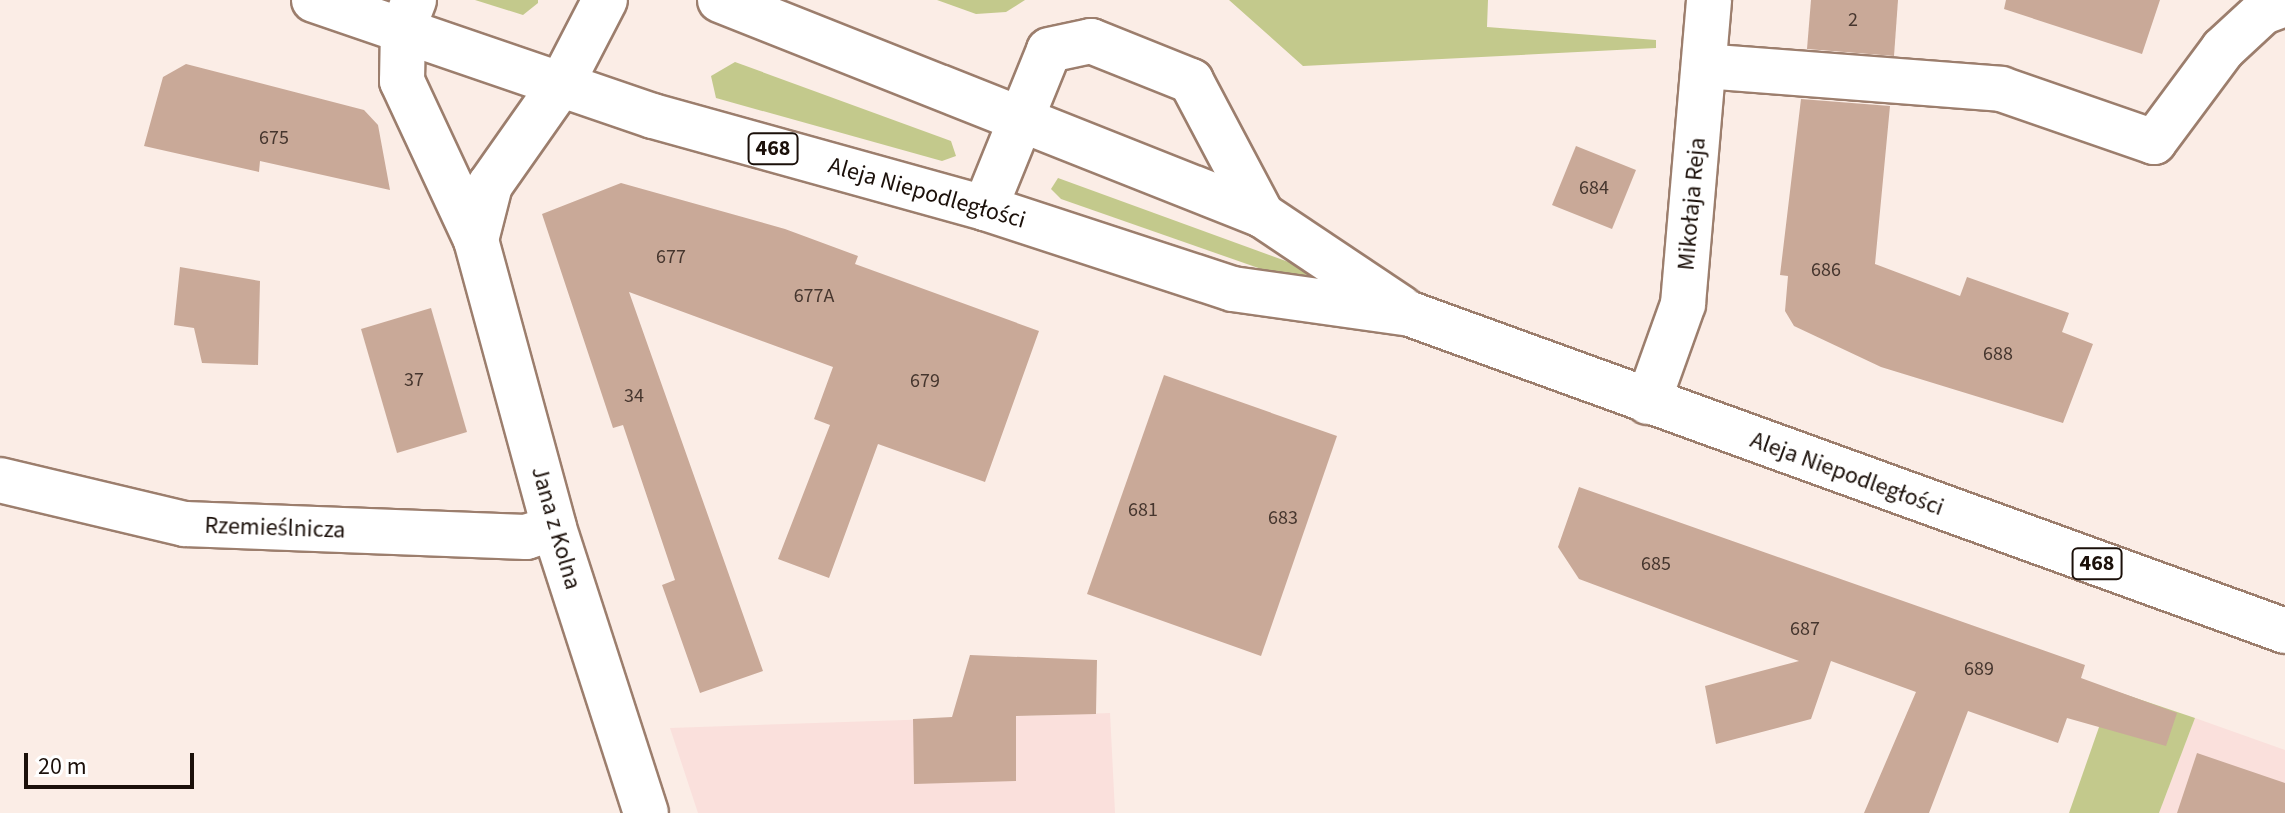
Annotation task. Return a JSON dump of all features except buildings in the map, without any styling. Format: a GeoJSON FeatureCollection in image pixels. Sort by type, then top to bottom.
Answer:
{"type":"FeatureCollection","features":[{"type":"Feature","properties":{"kind":"main road","name":"Aleja Niepodległości"},"geometry":{"type":"LineString","coordinates":[[314,0],[408,14],[653,116],[985,208],[1233,289],[1410,314],[2285,631]]}},
{"type":"Feature","properties":{"kind":"main road","name":"Jana z Kolna"},"geometry":{"type":"LineString","coordinates":[[476,240],[490,185],[563,81],[605,0]]}},
{"type":"Feature","properties":{"kind":"main road","name":"Aleja Niepodległości"},"geometry":{"type":"LineString","coordinates":[[720,0],[1022,114],[1262,215],[1410,314]]}},
{"type":"Feature","properties":{"kind":"main road","name":"Mikołaja Reja"},"geometry":{"type":"LineString","coordinates":[[1648,402],[1683,304],[1709,0]]}},
{"type":"Feature","properties":{"kind":"main road"},"geometry":{"type":"LineString","coordinates":[[1704,66],[2001,89],[2154,142],[2223,49],[2263,12],[2285,4]]}},
{"type":"Feature","properties":{"kind":"main road","name":"Jana z Kolna"},"geometry":{"type":"LineString","coordinates":[[408,14],[402,81],[476,240],[554,528],[646,813]]}},
{"type":"Feature","properties":{"kind":"main road"},"geometry":{"type":"LineString","coordinates":[[985,208],[1049,50],[1091,41],[1191,81],[1262,215]]}},
{"type":"Feature","properties":{"kind":"main road","name":"Rzemieślnicza"},"geometry":{"type":"LineString","coordinates":[[0,480],[185,524],[526,537],[554,528]]}},
{"type":"Feature","properties":{"kind":"shaded area"},"geometry":{"type":"Polygon","coordinates":[[[1110,713],[1115,813],[698,813],[670,728],[1110,713]]]}},
{"type":"Feature","properties":{"kind":"shaded area"},"geometry":{"type":"Polygon","coordinates":[[[2195,718],[2285,750],[2285,813],[2159,813],[2195,718]]]}},
{"type":"Feature","properties":{"kind":"green space"},"geometry":{"type":"Polygon","coordinates":[[[475,0],[538,0],[538,3],[523,15],[475,0]]]}},
{"type":"Feature","properties":{"kind":"green space"},"geometry":{"type":"Polygon","coordinates":[[[937,0],[1025,0],[1006,12],[976,14],[937,0]]]}},
{"type":"Feature","properties":{"kind":"green space"},"geometry":{"type":"Polygon","coordinates":[[[1229,0],[1488,0],[1487,27],[1656,40],[1656,48],[1303,66],[1229,0]]]}},
{"type":"Feature","properties":{"kind":"green space"},"geometry":{"type":"Polygon","coordinates":[[[735,62],[951,141],[956,156],[942,161],[716,98],[711,76],[735,62]]]}},
{"type":"Feature","properties":{"kind":"green space"},"geometry":{"type":"Polygon","coordinates":[[[1058,178],[1349,284],[1347,299],[1061,199],[1051,189],[1058,178]]]}},
{"type":"Feature","properties":{"kind":"green space"},"geometry":{"type":"Polygon","coordinates":[[[2112,690],[2195,718],[2159,813],[2069,813],[2112,690]]]}}]}
